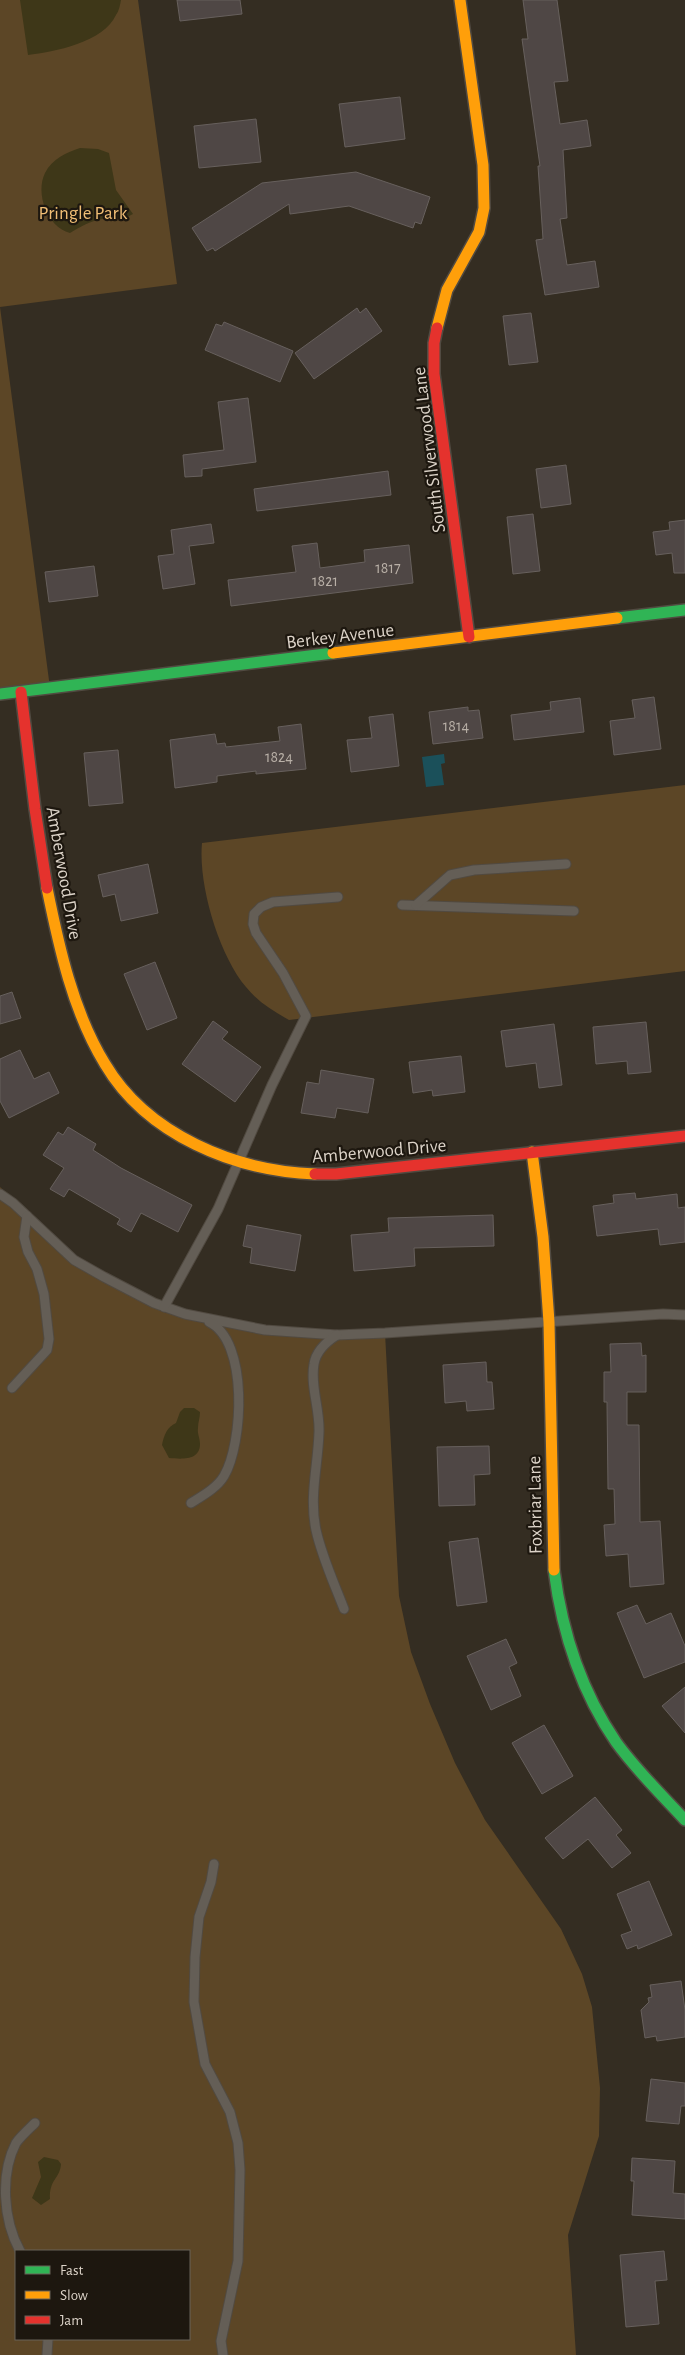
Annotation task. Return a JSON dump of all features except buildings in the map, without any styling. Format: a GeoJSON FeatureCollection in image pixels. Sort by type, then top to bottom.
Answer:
{"type":"FeatureCollection","features":[{"type":"Feature","properties":{"kind":"street","name":"South Silverwood Lane"},"geometry":{"type":"LineString","coordinates":[[460,0],[483,165],[484,208],[479,232],[447,290],[440,313],[434,343],[434,374],[468,637]]}},
{"type":"Feature","properties":{"kind":"street","name":"Berkey Avenue"},"geometry":{"type":"LineString","coordinates":[[0,694],[685,610]]}},
{"type":"Feature","properties":{"kind":"street","name":"Amberwood Drive"},"geometry":{"type":"LineString","coordinates":[[21,692],[42,862],[50,907],[74,991],[94,1043],[117,1081],[135,1102],[184,1139],[238,1161],[297,1174],[317,1175],[685,1136]]}},
{"type":"Feature","properties":{"kind":"street","name":"Foxbriar Lane"},"geometry":{"type":"LineString","coordinates":[[532,1152],[543,1236],[549,1322],[553,1562],[557,1596],[580,1673],[597,1709],[616,1742],[640,1772],[685,1820]]}},
{"type":"Feature","properties":{"kind":"lane"},"geometry":{"type":"LineString","coordinates":[[416,905],[450,876],[474,870],[566,864]]}},
{"type":"Feature","properties":{"kind":"lane"},"geometry":{"type":"LineString","coordinates":[[164,1307],[218,1209],[272,1085],[306,1016],[283,973],[256,933],[254,914],[261,907],[273,902],[338,897]]}},
{"type":"Feature","properties":{"kind":"lane"},"geometry":{"type":"LineString","coordinates":[[402,904],[574,911]]}},
{"type":"Feature","properties":{"kind":"lane"},"geometry":{"type":"LineString","coordinates":[[0,1194],[27,1216],[74,1260],[164,1307],[199,1317],[265,1330],[337,1335],[685,1315]]}},
{"type":"Feature","properties":{"kind":"lane"},"geometry":{"type":"LineString","coordinates":[[12,1388],[47,1350],[49,1339],[44,1294],[37,1269],[28,1252],[24,1237],[27,1216]]}},
{"type":"Feature","properties":{"kind":"lane"},"geometry":{"type":"LineString","coordinates":[[191,1503],[208,1493],[223,1478],[231,1460],[237,1420],[239,1381],[235,1355],[225,1335],[217,1326],[199,1317]]}},
{"type":"Feature","properties":{"kind":"lane"},"geometry":{"type":"LineString","coordinates":[[337,1335],[328,1340],[319,1351],[314,1364],[313,1384],[319,1432],[312,1502],[321,1551],[344,1609]]}},
{"type":"Feature","properties":{"kind":"lane"},"geometry":{"type":"LineString","coordinates":[[214,1864],[212,1882],[199,1917],[195,1957],[194,2002],[205,2064],[230,2112],[238,2143],[240,2170],[238,2261],[221,2341],[223,2355]]}},
{"type":"Feature","properties":{"kind":"lane"},"geometry":{"type":"LineString","coordinates":[[2,2200],[4,2170],[16,2143],[35,2123]]}},
{"type":"Feature","properties":{"kind":"lane"},"geometry":{"type":"LineString","coordinates":[[0,2182],[2,2200],[20,2250]]}},
{"type":"Feature","properties":{"kind":"lane"},"geometry":{"type":"LineString","coordinates":[[46,2355],[48,2340]]}},
{"type":"Feature","properties":{"kind":"green space","name":"Pringle Park"},"geometry":{"type":"Polygon","coordinates":[[[0,0],[138,0],[177,284],[0,307],[0,0]]]}},
{"type":"Feature","properties":{"kind":"green space"},"geometry":{"type":"Polygon","coordinates":[[[0,307],[50,688],[0,694],[0,307]]]}},
{"type":"Feature","properties":{"kind":"green space"},"geometry":{"type":"Polygon","coordinates":[[[685,785],[685,971],[289,1020],[261,1002],[246,987],[227,957],[212,919],[203,879],[202,843],[685,785]]]}},
{"type":"Feature","properties":{"kind":"green space"},"geometry":{"type":"Polygon","coordinates":[[[0,1187],[74,1260],[154,1303],[265,1330],[385,1333],[399,1596],[411,1652],[455,1763],[485,1820],[561,1929],[582,1974],[592,2007],[600,2088],[599,2136],[568,2235],[576,2355],[0,2355],[0,1187]]]}},
{"type":"Feature","properties":{"kind":"sand"},"geometry":{"type":"Polygon","coordinates":[[[20,0],[121,0],[117,13],[110,24],[90,39],[64,48],[28,55],[20,0]]]}},
{"type":"Feature","properties":{"kind":"sand"},"geometry":{"type":"Polygon","coordinates":[[[80,148],[98,149],[109,153],[116,190],[133,214],[121,219],[93,221],[70,233],[62,230],[49,217],[42,199],[42,181],[48,168],[56,160],[80,148]]]}},
{"type":"Feature","properties":{"kind":"sand"},"geometry":{"type":"Polygon","coordinates":[[[184,1408],[194,1408],[200,1412],[198,1430],[199,1450],[197,1454],[189,1458],[169,1458],[162,1445],[164,1438],[168,1429],[176,1423],[180,1412],[184,1408]]]}},
{"type":"Feature","properties":{"kind":"sand"},"geometry":{"type":"Polygon","coordinates":[[[44,2157],[58,2160],[61,2164],[59,2173],[51,2187],[50,2199],[41,2205],[32,2198],[41,2177],[38,2162],[44,2157]]]}},
{"type":"Feature","properties":{"kind":"water"},"geometry":{"type":"Polygon","coordinates":[[[444,754],[445,763],[441,764],[444,785],[426,787],[422,757],[444,754]]]}},
{"type":"Feature","properties":{"kind":"traffic: fast"},"geometry":{"type":"LineString","coordinates":[[617,618],[685,610]]}},
{"type":"Feature","properties":{"kind":"traffic: fast"},"geometry":{"type":"LineString","coordinates":[[0,694],[333,653]]}},
{"type":"Feature","properties":{"kind":"traffic: fast"},"geometry":{"type":"LineString","coordinates":[[554,1570],[562,1616],[575,1660],[583,1682],[604,1723],[624,1752],[685,1820]]}},
{"type":"Feature","properties":{"kind":"traffic: slow"},"geometry":{"type":"LineString","coordinates":[[437,328],[447,290],[479,232],[484,208],[483,165],[460,0]]}},
{"type":"Feature","properties":{"kind":"traffic: slow"},"geometry":{"type":"LineString","coordinates":[[333,653],[617,618]]}},
{"type":"Feature","properties":{"kind":"traffic: slow"},"geometry":{"type":"LineString","coordinates":[[47,888],[68,979],[84,1023],[105,1064],[123,1089],[144,1111],[169,1129],[224,1157],[254,1166],[315,1174]]}},
{"type":"Feature","properties":{"kind":"traffic: slow"},"geometry":{"type":"LineString","coordinates":[[532,1152],[543,1237],[549,1322],[554,1570]]}},
{"type":"Feature","properties":{"kind":"traffic: jam"},"geometry":{"type":"LineString","coordinates":[[437,328],[434,343],[434,374],[469,637]]}},
{"type":"Feature","properties":{"kind":"traffic: jam"},"geometry":{"type":"LineString","coordinates":[[21,692],[35,809],[47,888]]}},
{"type":"Feature","properties":{"kind":"traffic: jam"},"geometry":{"type":"LineString","coordinates":[[315,1174],[336,1174],[685,1136]]}}]}
